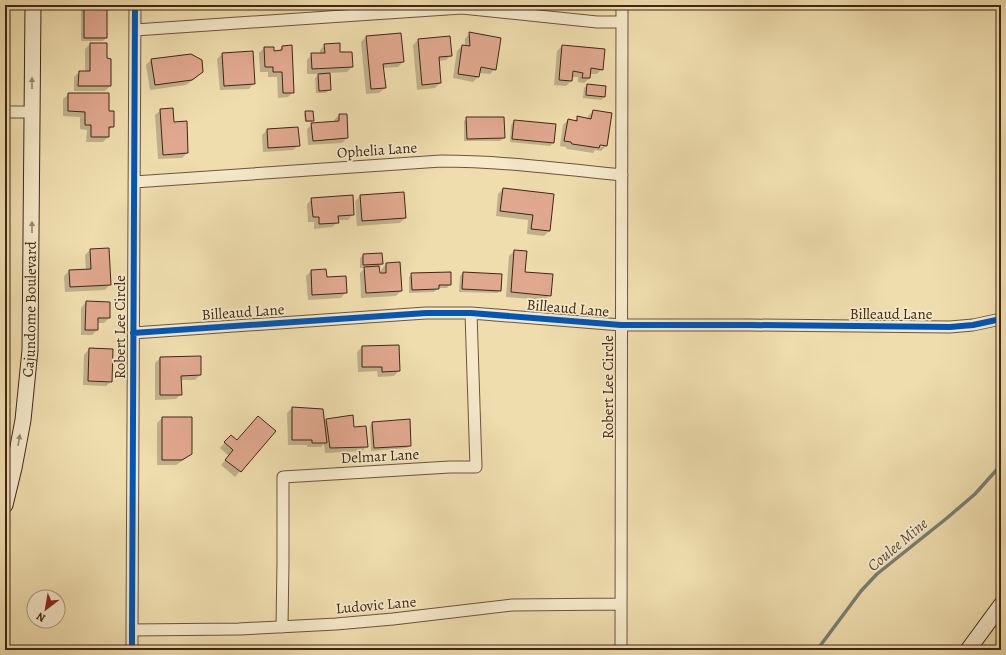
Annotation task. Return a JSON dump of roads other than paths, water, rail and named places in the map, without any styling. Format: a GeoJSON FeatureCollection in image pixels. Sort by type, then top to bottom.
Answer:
{"type":"FeatureCollection","features":[{"type":"Feature","properties":{"kind":"street","name":"Cajundome Boulevard"},"geometry":{"type":"LineString","coordinates":[[5,505],[23,420],[30,350],[33,5]]}},
{"type":"Feature","properties":{"kind":"street","name":"Robert Lee Circle"},"geometry":{"type":"LineString","coordinates":[[132,650],[134,5]]}},
{"type":"Feature","properties":{"kind":"street","name":"Robert Lee Circle"},"geometry":{"type":"LineString","coordinates":[[621,650],[622,5]]}},
{"type":"Feature","properties":{"kind":"street"},"geometry":{"type":"LineString","coordinates":[[134,30],[472,7],[597,22],[622,22]]}},
{"type":"Feature","properties":{"kind":"street"},"geometry":{"type":"LineString","coordinates":[[5,112],[32,112]]}},
{"type":"Feature","properties":{"kind":"street","name":"Ophelia Lane"},"geometry":{"type":"LineString","coordinates":[[134,182],[441,161],[514,164],[622,175]]}},
{"type":"Feature","properties":{"kind":"street","name":"Billeaud Lane"},"geometry":{"type":"LineString","coordinates":[[133,333],[426,313],[470,313],[621,326],[758,325],[950,327],[973,325],[1001,319]]}},
{"type":"Feature","properties":{"kind":"street","name":"Delmar Lane"},"geometry":{"type":"LineString","coordinates":[[282,627],[283,477],[450,467],[476,467],[470,313]]}},
{"type":"Feature","properties":{"kind":"street","name":"Ludovic Lane"},"geometry":{"type":"LineString","coordinates":[[132,630],[282,627],[386,619],[512,605],[621,604]]}},
{"type":"Feature","properties":{"kind":"street"},"geometry":{"type":"LineString","coordinates":[[968,650],[1001,605]]}},
{"type":"Feature","properties":{"kind":"waterway","name":"Coulee Mine"},"geometry":{"type":"LineString","coordinates":[[817,650],[861,591],[877,574],[975,494],[1001,465]]}}]}
